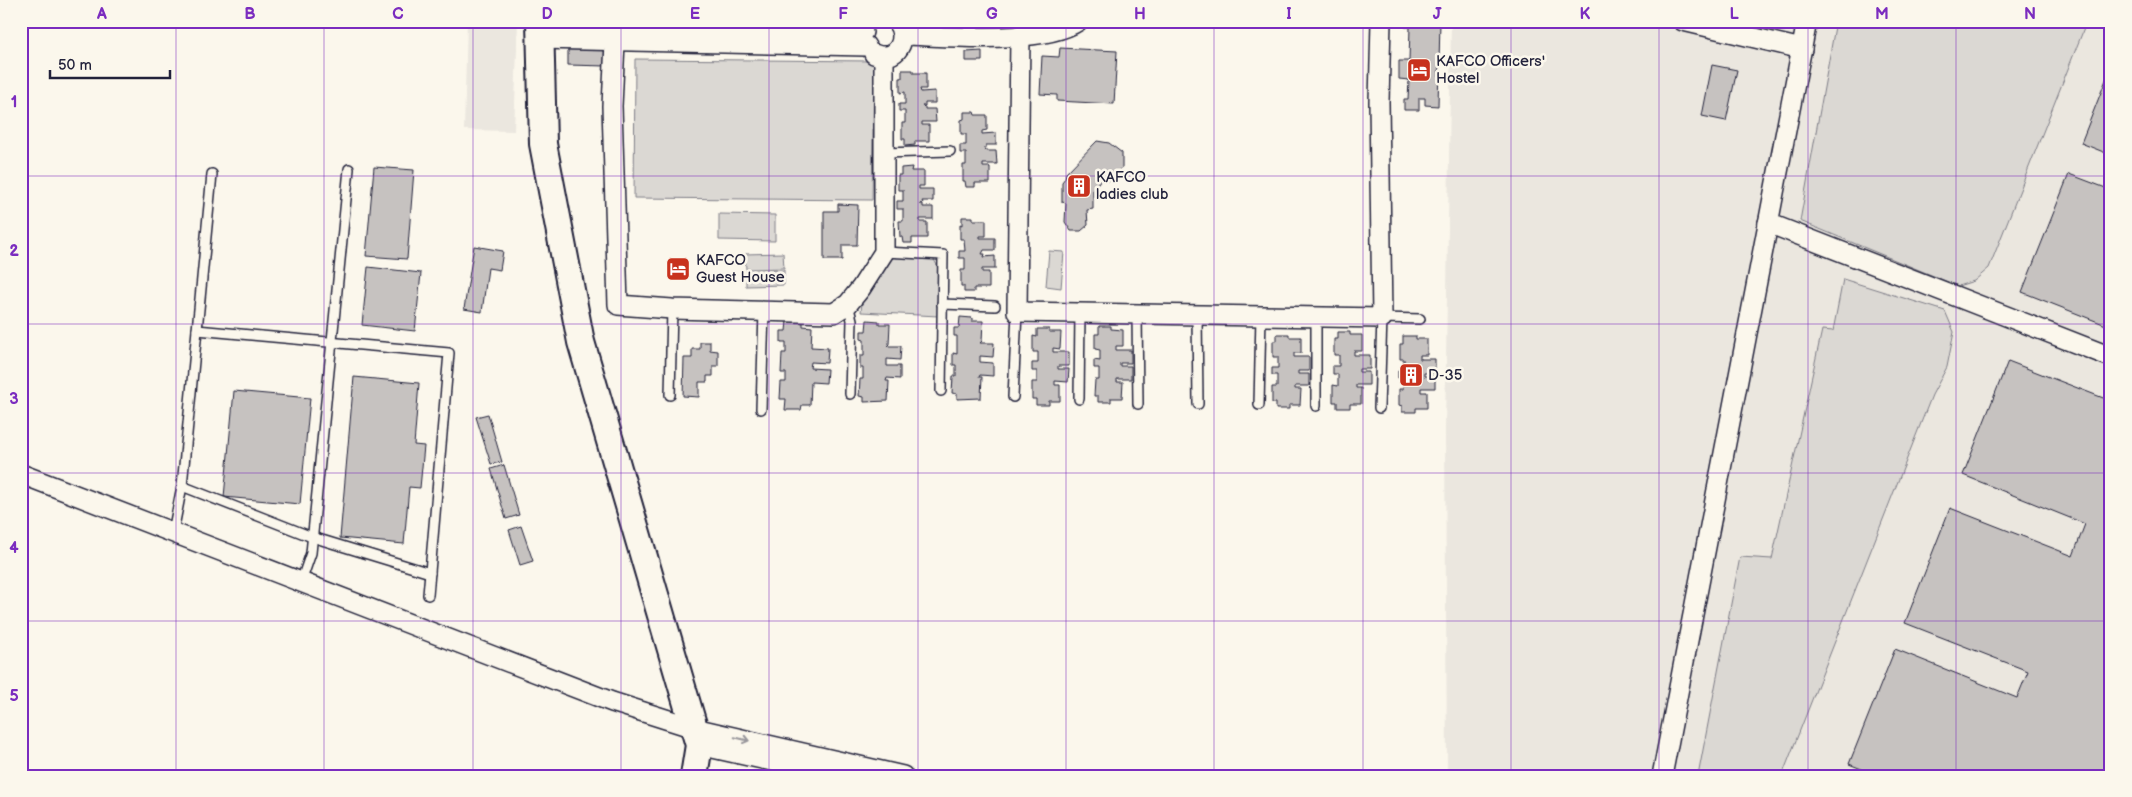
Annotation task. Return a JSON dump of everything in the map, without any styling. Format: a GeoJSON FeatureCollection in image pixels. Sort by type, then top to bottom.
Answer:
{"type":"FeatureCollection","features":[{"type":"Feature","properties":{"kind":"main road"},"geometry":{"type":"LineString","coordinates":[[539,28],[543,144],[581,342],[697,736],[694,776]]}},
{"type":"Feature","properties":{"kind":"street"},"geometry":{"type":"LineString","coordinates":[[1020,35],[1017,312],[1382,318],[1379,102],[1381,21]]}},
{"type":"Feature","properties":{"kind":"street"},"geometry":{"type":"LineString","coordinates":[[1683,21],[1802,49]]}},
{"type":"Feature","properties":{"kind":"street"},"geometry":{"type":"LineString","coordinates":[[1662,776],[1807,21]]}},
{"type":"Feature","properties":{"kind":"street"},"geometry":{"type":"LineString","coordinates":[[539,28],[866,33],[870,52],[884,56],[895,52],[900,47],[899,28],[1020,35],[1056,31],[1078,22]]}},
{"type":"Feature","properties":{"kind":"street"},"geometry":{"type":"LineString","coordinates":[[615,29],[613,145],[618,306],[834,313],[848,304],[861,288],[884,252],[884,56]]}},
{"type":"Feature","properties":{"kind":"street"},"geometry":{"type":"LineString","coordinates":[[1768,223],[2111,357]]}},
{"type":"Feature","properties":{"kind":"street"},"geometry":{"type":"LineString","coordinates":[[21,474],[697,736],[839,776]]}},
{"type":"Feature","properties":{"kind":"street"},"geometry":{"type":"LineString","coordinates":[[697,736],[903,776]]}},
{"type":"Feature","properties":{"kind":"lane"},"geometry":{"type":"LineString","coordinates":[[884,153],[950,151]]}},
{"type":"Feature","properties":{"kind":"lane"},"geometry":{"type":"LineString","coordinates":[[301,582],[311,553],[349,169]]}},
{"type":"Feature","properties":{"kind":"lane"},"geometry":{"type":"LineString","coordinates":[[173,532],[182,486],[212,174]]}},
{"type":"Feature","properties":{"kind":"lane"},"geometry":{"type":"LineString","coordinates":[[884,252],[943,255],[941,391]]}},
{"type":"Feature","properties":{"kind":"lane"},"geometry":{"type":"LineString","coordinates":[[848,304],[852,320],[850,394]]}},
{"type":"Feature","properties":{"kind":"lane"},"geometry":{"type":"LineString","coordinates":[[942,304],[995,306]]}},
{"type":"Feature","properties":{"kind":"lane"},"geometry":{"type":"LineString","coordinates":[[670,395],[672,309]]}},
{"type":"Feature","properties":{"kind":"lane"},"geometry":{"type":"LineString","coordinates":[[761,409],[764,312]]}},
{"type":"Feature","properties":{"kind":"lane"},"geometry":{"type":"LineString","coordinates":[[1014,397],[1017,312]]}},
{"type":"Feature","properties":{"kind":"lane"},"geometry":{"type":"LineString","coordinates":[[1078,399],[1080,313]]}},
{"type":"Feature","properties":{"kind":"lane"},"geometry":{"type":"LineString","coordinates":[[1137,314],[1138,404]]}},
{"type":"Feature","properties":{"kind":"lane"},"geometry":{"type":"LineString","coordinates":[[1197,314],[1198,404]]}},
{"type":"Feature","properties":{"kind":"lane"},"geometry":{"type":"LineString","coordinates":[[1259,405],[1260,316]]}},
{"type":"Feature","properties":{"kind":"lane"},"geometry":{"type":"LineString","coordinates":[[1316,316],[1316,406]]}},
{"type":"Feature","properties":{"kind":"lane"},"geometry":{"type":"LineString","coordinates":[[1379,408],[1382,318],[1420,319]]}},
{"type":"Feature","properties":{"kind":"lane"},"geometry":{"type":"LineString","coordinates":[[197,330],[449,353],[428,595]]}},
{"type":"Feature","properties":{"kind":"lane"},"geometry":{"type":"LineString","coordinates":[[182,486],[312,537],[430,573]]}},
{"type":"Feature","properties":{"kind":"shaded area"},"geometry":{"type":"Polygon","coordinates":[[[467,21],[518,21],[514,131],[464,130],[467,21]]]}},
{"type":"Feature","properties":{"kind":"shaded area"},"geometry":{"type":"Polygon","coordinates":[[[1451,21],[2111,21],[2111,776],[1447,776],[1445,430],[1451,21]]]}},
{"type":"Feature","properties":{"kind":"shaded area"},"geometry":{"type":"Polygon","coordinates":[[[1836,21],[2087,21],[1989,268],[1974,281],[1958,286],[1800,221],[1836,21]]]}},
{"type":"Feature","properties":{"kind":"shaded area"},"geometry":{"type":"Polygon","coordinates":[[[635,59],[874,61],[872,200],[634,198],[635,59]]]}},
{"type":"Feature","properties":{"kind":"shaded area"},"geometry":{"type":"Polygon","coordinates":[[[719,214],[775,215],[775,241],[719,240],[719,214]]]}},
{"type":"Feature","properties":{"kind":"shaded area"},"geometry":{"type":"Polygon","coordinates":[[[1049,251],[1064,252],[1061,288],[1046,286],[1049,251]]]}},
{"type":"Feature","properties":{"kind":"shaded area"},"geometry":{"type":"Polygon","coordinates":[[[783,253],[784,268],[746,269],[745,254],[783,253]]]}},
{"type":"Feature","properties":{"kind":"shaded area"},"geometry":{"type":"Polygon","coordinates":[[[889,256],[931,257],[938,268],[939,276],[938,316],[861,312],[863,293],[889,256]]]}},
{"type":"Feature","properties":{"kind":"shaded area"},"geometry":{"type":"Polygon","coordinates":[[[784,270],[784,285],[746,286],[746,271],[784,270]]]}},
{"type":"Feature","properties":{"kind":"shaded area"},"geometry":{"type":"Polygon","coordinates":[[[1843,279],[1945,311],[1954,332],[1947,367],[1932,395],[1782,776],[1698,776],[1740,557],[1772,559],[1822,330],[1833,331],[1843,279]]]}},
{"type":"Feature","properties":{"kind":"building","name":"KAFCO Officers' Hostel"},"geometry":{"type":"Polygon","coordinates":[[[1405,21],[1419,21],[1419,24],[1428,24],[1428,21],[1440,21],[1438,106],[1425,105],[1425,98],[1419,98],[1419,110],[1404,110],[1404,99],[1408,99],[1409,80],[1399,79],[1399,61],[1409,61],[1410,27],[1405,27],[1405,21]]]}},
{"type":"Feature","properties":{"kind":"building"},"geometry":{"type":"Polygon","coordinates":[[[568,46],[607,46],[606,66],[568,65],[568,46]]]}},
{"type":"Feature","properties":{"kind":"building"},"geometry":{"type":"Polygon","coordinates":[[[1060,48],[1117,51],[1114,104],[1057,101],[1057,95],[1040,94],[1042,56],[1059,57],[1060,48]]]}},
{"type":"Feature","properties":{"kind":"building"},"geometry":{"type":"Polygon","coordinates":[[[982,51],[982,61],[966,61],[966,52],[982,51]]]}},
{"type":"Feature","properties":{"kind":"building"},"geometry":{"type":"Polygon","coordinates":[[[1712,65],[1737,70],[1726,121],[1702,116],[1712,65]]]}},
{"type":"Feature","properties":{"kind":"building"},"geometry":{"type":"Polygon","coordinates":[[[2111,67],[2111,155],[2081,143],[2111,67]]]}},
{"type":"Feature","properties":{"kind":"building"},"geometry":{"type":"Polygon","coordinates":[[[902,70],[913,70],[913,73],[926,73],[926,89],[920,89],[921,92],[935,91],[935,103],[925,103],[925,106],[922,106],[925,109],[935,109],[936,122],[922,122],[922,125],[929,125],[929,141],[915,141],[915,145],[905,146],[905,139],[902,139],[902,123],[905,123],[905,111],[899,111],[899,104],[905,104],[905,92],[900,93],[902,70]]]}},
{"type":"Feature","properties":{"kind":"building"},"geometry":{"type":"Polygon","coordinates":[[[964,112],[974,112],[975,115],[987,115],[987,130],[982,131],[982,134],[996,133],[996,145],[986,145],[986,148],[983,148],[986,151],[996,151],[997,164],[983,164],[983,167],[990,167],[990,183],[975,183],[975,187],[966,187],[965,181],[963,181],[963,165],[966,165],[966,153],[960,153],[960,145],[966,145],[966,134],[961,134],[961,120],[964,119],[964,112]]]}},
{"type":"Feature","properties":{"kind":"building","name":"KAFCO ladies club"},"geometry":{"type":"Polygon","coordinates":[[[1097,141],[1109,143],[1122,153],[1122,168],[1107,182],[1103,177],[1093,189],[1093,209],[1087,210],[1088,225],[1081,231],[1071,231],[1065,222],[1066,203],[1062,202],[1062,182],[1066,173],[1097,141]]]}},
{"type":"Feature","properties":{"kind":"building"},"geometry":{"type":"Polygon","coordinates":[[[374,167],[414,170],[407,259],[366,256],[374,167]]]}},
{"type":"Feature","properties":{"kind":"building"},"geometry":{"type":"Polygon","coordinates":[[[912,167],[911,171],[924,171],[924,186],[919,186],[919,189],[933,189],[933,201],[922,201],[923,203],[920,204],[923,204],[923,207],[933,207],[933,219],[920,219],[920,222],[927,222],[927,238],[912,238],[912,243],[903,243],[902,237],[900,237],[899,221],[903,221],[903,209],[897,209],[897,201],[903,201],[903,190],[898,190],[898,175],[901,175],[901,168],[912,167]]]}},
{"type":"Feature","properties":{"kind":"building"},"geometry":{"type":"Polygon","coordinates":[[[2069,174],[2111,190],[2111,327],[2022,292],[2069,174]]]}},
{"type":"Feature","properties":{"kind":"building"},"geometry":{"type":"Polygon","coordinates":[[[838,204],[858,205],[857,245],[842,245],[842,260],[824,260],[824,211],[838,211],[838,204]]]}},
{"type":"Feature","properties":{"kind":"building"},"geometry":{"type":"Polygon","coordinates":[[[962,217],[973,217],[973,220],[986,220],[986,236],[980,236],[980,238],[995,238],[995,250],[984,250],[982,254],[985,254],[984,257],[995,256],[995,269],[982,269],[982,272],[989,272],[989,288],[974,288],[974,292],[964,292],[964,286],[961,286],[961,270],[965,270],[965,258],[959,258],[959,251],[965,251],[964,239],[960,239],[962,217]]]}},
{"type":"Feature","properties":{"kind":"building"},"geometry":{"type":"Polygon","coordinates":[[[474,246],[503,251],[500,270],[488,268],[482,312],[464,309],[474,246]]]}},
{"type":"Feature","properties":{"kind":"building"},"geometry":{"type":"Polygon","coordinates":[[[368,267],[421,273],[415,331],[362,325],[368,267]]]}},
{"type":"Feature","properties":{"kind":"building"},"geometry":{"type":"Polygon","coordinates":[[[960,317],[972,318],[972,321],[983,321],[982,341],[980,343],[994,343],[993,357],[980,356],[980,362],[993,363],[993,376],[980,375],[979,377],[982,377],[981,398],[957,399],[957,394],[952,393],[953,376],[956,376],[956,365],[953,365],[953,353],[957,354],[957,336],[954,336],[954,328],[959,328],[960,317]]]}},
{"type":"Feature","properties":{"kind":"building"},"geometry":{"type":"Polygon","coordinates":[[[867,320],[879,321],[879,324],[890,324],[889,344],[887,346],[901,346],[900,360],[887,359],[887,366],[900,366],[900,379],[887,378],[886,381],[889,381],[888,401],[864,402],[864,397],[859,396],[860,379],[863,379],[863,368],[860,368],[860,356],[864,356],[864,340],[861,339],[861,331],[866,331],[867,320]]]}},
{"type":"Feature","properties":{"kind":"building"},"geometry":{"type":"Polygon","coordinates":[[[787,321],[803,322],[803,326],[812,327],[811,347],[828,348],[827,363],[811,362],[810,368],[827,369],[826,383],[811,382],[810,405],[802,405],[801,410],[785,410],[786,399],[780,399],[781,382],[786,382],[786,373],[781,373],[782,353],[786,353],[786,342],[781,342],[781,331],[786,331],[787,321]]]}},
{"type":"Feature","properties":{"kind":"building"},"geometry":{"type":"Polygon","coordinates":[[[1099,326],[1111,326],[1111,329],[1123,330],[1123,346],[1116,346],[1116,350],[1131,350],[1131,363],[1120,363],[1120,366],[1131,366],[1131,379],[1117,379],[1117,382],[1123,382],[1122,398],[1111,398],[1111,402],[1098,402],[1098,396],[1094,396],[1095,380],[1099,380],[1099,368],[1094,368],[1094,360],[1100,361],[1100,350],[1095,349],[1095,334],[1099,334],[1099,326]]]}},
{"type":"Feature","properties":{"kind":"building"},"geometry":{"type":"Polygon","coordinates":[[[1037,329],[1061,332],[1060,349],[1053,348],[1053,352],[1069,352],[1069,366],[1058,366],[1058,369],[1069,369],[1068,382],[1055,381],[1055,385],[1060,385],[1060,401],[1049,401],[1049,405],[1036,405],[1036,399],[1032,399],[1032,382],[1037,382],[1037,371],[1032,371],[1032,363],[1038,363],[1038,352],[1033,352],[1033,336],[1037,337],[1037,329]]]}},
{"type":"Feature","properties":{"kind":"building"},"geometry":{"type":"Polygon","coordinates":[[[1338,332],[1362,335],[1362,351],[1354,351],[1354,355],[1370,355],[1370,369],[1359,369],[1359,372],[1369,372],[1369,385],[1356,385],[1356,388],[1361,388],[1361,404],[1350,404],[1350,408],[1337,408],[1337,402],[1333,402],[1333,385],[1338,386],[1338,374],[1333,374],[1333,366],[1339,366],[1339,355],[1334,355],[1334,339],[1338,339],[1338,332]]]}},
{"type":"Feature","properties":{"kind":"building"},"geometry":{"type":"Polygon","coordinates":[[[1277,334],[1301,337],[1301,353],[1294,353],[1294,357],[1309,357],[1309,371],[1298,371],[1298,374],[1309,374],[1309,386],[1295,386],[1295,389],[1301,389],[1300,405],[1289,405],[1289,409],[1276,409],[1276,403],[1272,403],[1272,387],[1277,387],[1277,375],[1272,375],[1272,368],[1278,368],[1278,357],[1273,357],[1273,341],[1277,341],[1277,334]]]}},
{"type":"Feature","properties":{"kind":"building","name":"D-35"},"geometry":{"type":"Polygon","coordinates":[[[1403,336],[1416,336],[1416,339],[1427,339],[1427,355],[1420,355],[1420,359],[1435,359],[1435,373],[1424,373],[1424,376],[1435,376],[1435,388],[1421,388],[1421,392],[1427,392],[1427,408],[1416,408],[1416,412],[1402,412],[1402,406],[1399,405],[1399,389],[1403,389],[1404,378],[1398,378],[1398,370],[1404,370],[1404,359],[1400,359],[1400,344],[1403,344],[1403,336]]]}},
{"type":"Feature","properties":{"kind":"building"},"geometry":{"type":"Polygon","coordinates":[[[700,342],[710,342],[710,350],[718,351],[718,366],[713,366],[713,376],[707,376],[707,382],[699,382],[699,397],[683,396],[684,358],[692,358],[692,349],[700,349],[700,342]]]}},
{"type":"Feature","properties":{"kind":"building"},"geometry":{"type":"Polygon","coordinates":[[[2008,361],[2111,401],[2111,776],[1879,776],[1849,764],[1895,649],[2017,698],[2028,671],[1905,623],[1950,508],[2073,556],[2085,524],[1963,475],[2008,361]]]}},
{"type":"Feature","properties":{"kind":"building"},"geometry":{"type":"Polygon","coordinates":[[[354,377],[419,383],[414,445],[424,446],[420,488],[409,487],[404,544],[340,538],[354,377]]]}},
{"type":"Feature","properties":{"kind":"building"},"geometry":{"type":"Polygon","coordinates":[[[234,391],[310,398],[300,504],[224,497],[234,391]]]}},
{"type":"Feature","properties":{"kind":"building"},"geometry":{"type":"Polygon","coordinates":[[[488,414],[502,462],[491,464],[476,417],[488,414]]]}},
{"type":"Feature","properties":{"kind":"building"},"geometry":{"type":"Polygon","coordinates":[[[504,465],[519,515],[506,519],[491,469],[504,465]]]}},
{"type":"Feature","properties":{"kind":"building"},"geometry":{"type":"Polygon","coordinates":[[[521,526],[533,561],[520,565],[509,530],[521,526]]]}},
{"type":"Feature","properties":{"kind":"place","name":"KAFCO Officers' Hostel"},"geometry":{"type":"Point","coordinates":[1419,70]}},
{"type":"Feature","properties":{"kind":"place","name":"KAFCO ladies club"},"geometry":{"type":"Point","coordinates":[1079,186]}},
{"type":"Feature","properties":{"kind":"place","name":"KAFCO Guest House"},"geometry":{"type":"Point","coordinates":[678,269]}},
{"type":"Feature","properties":{"kind":"place","name":"D-35"},"geometry":{"type":"Point","coordinates":[1411,375]}}]}
